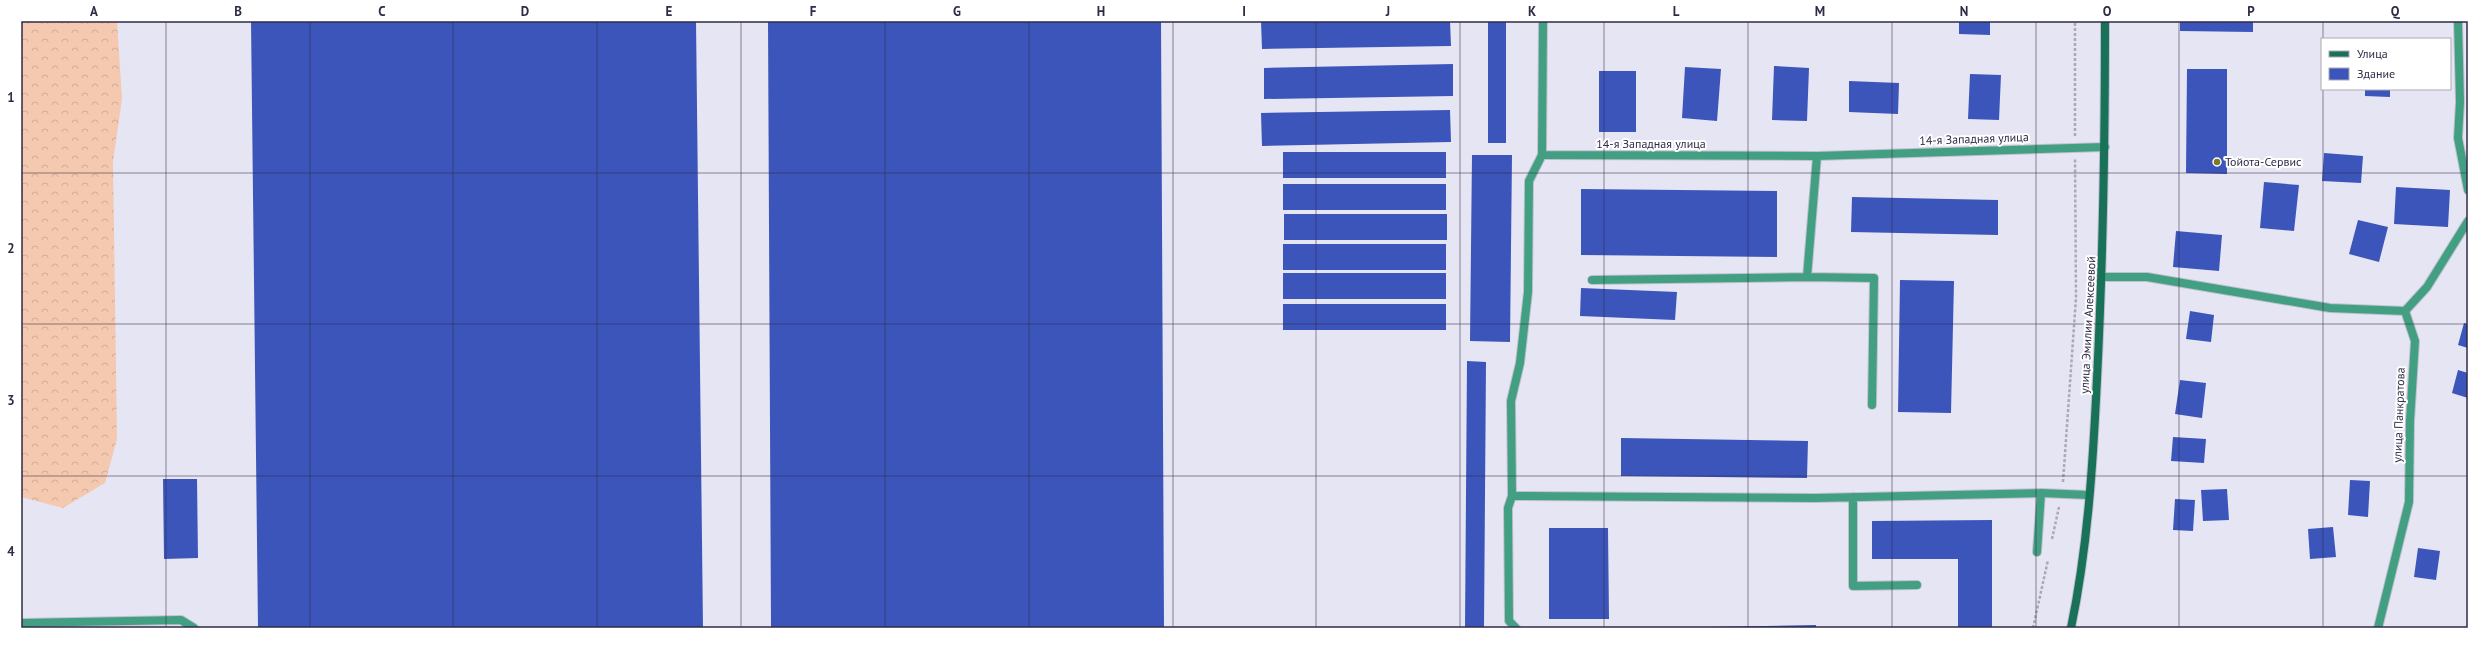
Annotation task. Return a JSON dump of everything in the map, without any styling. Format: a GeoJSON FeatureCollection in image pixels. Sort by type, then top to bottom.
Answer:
{"type":"FeatureCollection","features":[{"type":"Feature","properties":{"kind":"street"},"geometry":{"type":"LineString","coordinates":[[1516,628],[1509,621],[1508,508],[1512,496],[1511,401],[1520,363],[1528,292],[1529,180],[1542,155],[1543,21]]}},
{"type":"Feature","properties":{"kind":"street","name":"улица Эмилии Алексеевой"},"geometry":{"type":"LineString","coordinates":[[2071,628],[2080,584],[2090,495],[2102,277],[2105,147],[2105,21]]}},
{"type":"Feature","properties":{"kind":"street"},"geometry":{"type":"LineString","coordinates":[[2458,21],[2460,102],[2458,138],[2468,190]]}},
{"type":"Feature","properties":{"kind":"street","name":"14-я Западная улица"},"geometry":{"type":"LineString","coordinates":[[1542,155],[1817,156],[2105,147]]}},
{"type":"Feature","properties":{"kind":"street"},"geometry":{"type":"LineString","coordinates":[[1806,277],[1817,156]]}},
{"type":"Feature","properties":{"kind":"street"},"geometry":{"type":"LineString","coordinates":[[2102,277],[2147,277],[2330,308],[2405,311],[2427,286],[2468,221]]}},
{"type":"Feature","properties":{"kind":"street"},"geometry":{"type":"LineString","coordinates":[[1592,280],[1806,277],[1874,278],[1872,406]]}},
{"type":"Feature","properties":{"kind":"street","name":"улица Панкратова"},"geometry":{"type":"LineString","coordinates":[[2378,628],[2409,502],[2410,421],[2415,340],[2405,311]]}},
{"type":"Feature","properties":{"kind":"street"},"geometry":{"type":"LineString","coordinates":[[1512,496],[1853,497],[2041,493],[2090,495]]}},
{"type":"Feature","properties":{"kind":"street"},"geometry":{"type":"LineString","coordinates":[[2037,552],[2041,493]]}},
{"type":"Feature","properties":{"kind":"street"},"geometry":{"type":"LineString","coordinates":[[1853,497],[1853,586],[1917,585]]}},
{"type":"Feature","properties":{"kind":"street"},"geometry":{"type":"LineString","coordinates":[[21,623],[181,620],[194,628]]}},
{"type":"Feature","properties":{"kind":"path"},"geometry":{"type":"LineString","coordinates":[[2051,546],[2062,494],[2076,298],[2075,21]]}},
{"type":"Feature","properties":{"kind":"path"},"geometry":{"type":"LineString","coordinates":[[2033,628],[2049,554]]}},
{"type":"Feature","properties":{"kind":"green space"},"geometry":{"type":"Polygon","coordinates":[[[21,21],[117,21],[122,99],[113,161],[117,439],[105,483],[63,508],[21,497],[21,21]]]}},
{"type":"Feature","properties":{"kind":"building"},"geometry":{"type":"Polygon","coordinates":[[[251,21],[696,21],[703,628],[258,628],[251,21]]]}},
{"type":"Feature","properties":{"kind":"building"},"geometry":{"type":"Polygon","coordinates":[[[768,21],[1161,21],[1164,628],[771,628],[768,21]]]}},
{"type":"Feature","properties":{"kind":"building"},"geometry":{"type":"Polygon","coordinates":[[[1261,21],[1450,21],[1451,46],[1262,49],[1261,21]]]}},
{"type":"Feature","properties":{"kind":"building"},"geometry":{"type":"Polygon","coordinates":[[[1488,21],[1506,21],[1506,143],[1488,143],[1488,21]]]}},
{"type":"Feature","properties":{"kind":"building"},"geometry":{"type":"Polygon","coordinates":[[[1959,21],[1990,21],[1990,35],[1959,34],[1959,21]]]}},
{"type":"Feature","properties":{"kind":"building"},"geometry":{"type":"Polygon","coordinates":[[[2180,21],[2253,21],[2253,32],[2180,31],[2180,21]]]}},
{"type":"Feature","properties":{"kind":"building"},"geometry":{"type":"Polygon","coordinates":[[[1453,64],[1453,96],[1264,99],[1264,68],[1453,64]]]}},
{"type":"Feature","properties":{"kind":"building"},"geometry":{"type":"Polygon","coordinates":[[[1774,66],[1809,68],[1807,121],[1772,120],[1774,66]]]}},
{"type":"Feature","properties":{"kind":"building"},"geometry":{"type":"Polygon","coordinates":[[[1685,67],[1721,69],[1717,121],[1682,118],[1685,67]]]}},
{"type":"Feature","properties":{"kind":"building"},"geometry":{"type":"Polygon","coordinates":[[[2187,69],[2227,69],[2227,174],[2186,173],[2187,69]]]}},
{"type":"Feature","properties":{"kind":"building"},"geometry":{"type":"Polygon","coordinates":[[[1599,71],[1636,71],[1636,132],[1599,132],[1599,71]]]}},
{"type":"Feature","properties":{"kind":"building"},"geometry":{"type":"Polygon","coordinates":[[[1970,74],[2001,75],[1999,120],[1968,119],[1970,74]]]}},
{"type":"Feature","properties":{"kind":"building"},"geometry":{"type":"Polygon","coordinates":[[[1849,81],[1899,83],[1898,114],[1849,112],[1849,81]]]}},
{"type":"Feature","properties":{"kind":"building"},"geometry":{"type":"Polygon","coordinates":[[[2365,90],[2390,90],[2390,97],[2365,96],[2365,90]]]}},
{"type":"Feature","properties":{"kind":"building"},"geometry":{"type":"Polygon","coordinates":[[[1450,110],[1451,142],[1262,146],[1261,113],[1450,110]]]}},
{"type":"Feature","properties":{"kind":"building"},"geometry":{"type":"Polygon","coordinates":[[[1283,152],[1446,152],[1446,178],[1283,178],[1283,152]]]}},
{"type":"Feature","properties":{"kind":"building"},"geometry":{"type":"Polygon","coordinates":[[[2324,153],[2363,156],[2361,183],[2322,181],[2324,153]]]}},
{"type":"Feature","properties":{"kind":"building"},"geometry":{"type":"Polygon","coordinates":[[[1472,155],[1512,155],[1510,342],[1470,341],[1472,155]]]}},
{"type":"Feature","properties":{"kind":"building"},"geometry":{"type":"Polygon","coordinates":[[[2264,182],[2299,185],[2294,231],[2260,228],[2264,182]]]}},
{"type":"Feature","properties":{"kind":"building"},"geometry":{"type":"Polygon","coordinates":[[[1283,184],[1446,184],[1446,210],[1283,210],[1283,184]]]}},
{"type":"Feature","properties":{"kind":"building"},"geometry":{"type":"Polygon","coordinates":[[[2396,187],[2450,190],[2448,227],[2394,224],[2396,187]]]}},
{"type":"Feature","properties":{"kind":"building"},"geometry":{"type":"Polygon","coordinates":[[[1581,189],[1777,191],[1777,257],[1581,255],[1581,189]]]}},
{"type":"Feature","properties":{"kind":"building"},"geometry":{"type":"Polygon","coordinates":[[[1852,197],[1998,200],[1998,235],[1851,232],[1852,197]]]}},
{"type":"Feature","properties":{"kind":"building"},"geometry":{"type":"Polygon","coordinates":[[[1284,214],[1447,214],[1447,240],[1284,240],[1284,214]]]}},
{"type":"Feature","properties":{"kind":"building"},"geometry":{"type":"Polygon","coordinates":[[[2358,220],[2388,227],[2379,262],[2349,254],[2358,220]]]}},
{"type":"Feature","properties":{"kind":"building"},"geometry":{"type":"Polygon","coordinates":[[[2176,231],[2222,235],[2219,271],[2173,267],[2176,231]]]}},
{"type":"Feature","properties":{"kind":"building"},"geometry":{"type":"Polygon","coordinates":[[[1283,244],[1446,244],[1446,270],[1283,270],[1283,244]]]}},
{"type":"Feature","properties":{"kind":"building"},"geometry":{"type":"Polygon","coordinates":[[[1283,273],[1446,273],[1446,299],[1283,299],[1283,273]]]}},
{"type":"Feature","properties":{"kind":"building"},"geometry":{"type":"Polygon","coordinates":[[[1900,280],[1954,281],[1951,413],[1898,412],[1900,280]]]}},
{"type":"Feature","properties":{"kind":"building"},"geometry":{"type":"Polygon","coordinates":[[[1581,288],[1677,292],[1675,320],[1580,316],[1581,288]]]}},
{"type":"Feature","properties":{"kind":"building"},"geometry":{"type":"Polygon","coordinates":[[[1283,304],[1446,304],[1446,330],[1283,330],[1283,304]]]}},
{"type":"Feature","properties":{"kind":"building"},"geometry":{"type":"Polygon","coordinates":[[[2190,311],[2214,315],[2211,342],[2186,339],[2190,311]]]}},
{"type":"Feature","properties":{"kind":"building"},"geometry":{"type":"Polygon","coordinates":[[[2464,323],[2468,324],[2468,348],[2458,345],[2464,323]]]}},
{"type":"Feature","properties":{"kind":"building"},"geometry":{"type":"Polygon","coordinates":[[[1467,361],[1486,362],[1484,628],[1465,628],[1467,361]]]}},
{"type":"Feature","properties":{"kind":"building"},"geometry":{"type":"Polygon","coordinates":[[[2458,370],[2468,373],[2468,398],[2452,393],[2458,370]]]}},
{"type":"Feature","properties":{"kind":"building"},"geometry":{"type":"Polygon","coordinates":[[[2180,380],[2206,383],[2202,418],[2175,414],[2180,380]]]}},
{"type":"Feature","properties":{"kind":"building"},"geometry":{"type":"Polygon","coordinates":[[[2173,437],[2206,439],[2204,463],[2171,461],[2173,437]]]}},
{"type":"Feature","properties":{"kind":"building"},"geometry":{"type":"Polygon","coordinates":[[[1621,438],[1808,441],[1807,478],[1621,476],[1621,438]]]}},
{"type":"Feature","properties":{"kind":"building"},"geometry":{"type":"Polygon","coordinates":[[[163,479],[197,479],[198,558],[164,559],[163,479]]]}},
{"type":"Feature","properties":{"kind":"building"},"geometry":{"type":"Polygon","coordinates":[[[2350,480],[2370,481],[2368,517],[2348,515],[2350,480]]]}},
{"type":"Feature","properties":{"kind":"building"},"geometry":{"type":"Polygon","coordinates":[[[2227,489],[2229,520],[2203,521],[2201,490],[2227,489]]]}},
{"type":"Feature","properties":{"kind":"building"},"geometry":{"type":"Polygon","coordinates":[[[2175,499],[2195,500],[2193,531],[2173,530],[2175,499]]]}},
{"type":"Feature","properties":{"kind":"building"},"geometry":{"type":"Polygon","coordinates":[[[1992,520],[1992,628],[1958,628],[1958,559],[1872,559],[1872,521],[1992,520]]]}},
{"type":"Feature","properties":{"kind":"building"},"geometry":{"type":"Polygon","coordinates":[[[2333,527],[2336,557],[2310,559],[2308,529],[2333,527]]]}},
{"type":"Feature","properties":{"kind":"building"},"geometry":{"type":"Polygon","coordinates":[[[1549,528],[1608,528],[1609,619],[1549,619],[1549,528]]]}},
{"type":"Feature","properties":{"kind":"building"},"geometry":{"type":"Polygon","coordinates":[[[2418,548],[2440,551],[2436,580],[2414,577],[2418,548]]]}},
{"type":"Feature","properties":{"kind":"building"},"geometry":{"type":"Polygon","coordinates":[[[1816,625],[1816,628],[1707,628],[1707,627],[1816,625]]]}},
{"type":"Feature","properties":{"kind":"place","name":"Тойота-Сервис"},"geometry":{"type":"Point","coordinates":[2217,162]}}]}
